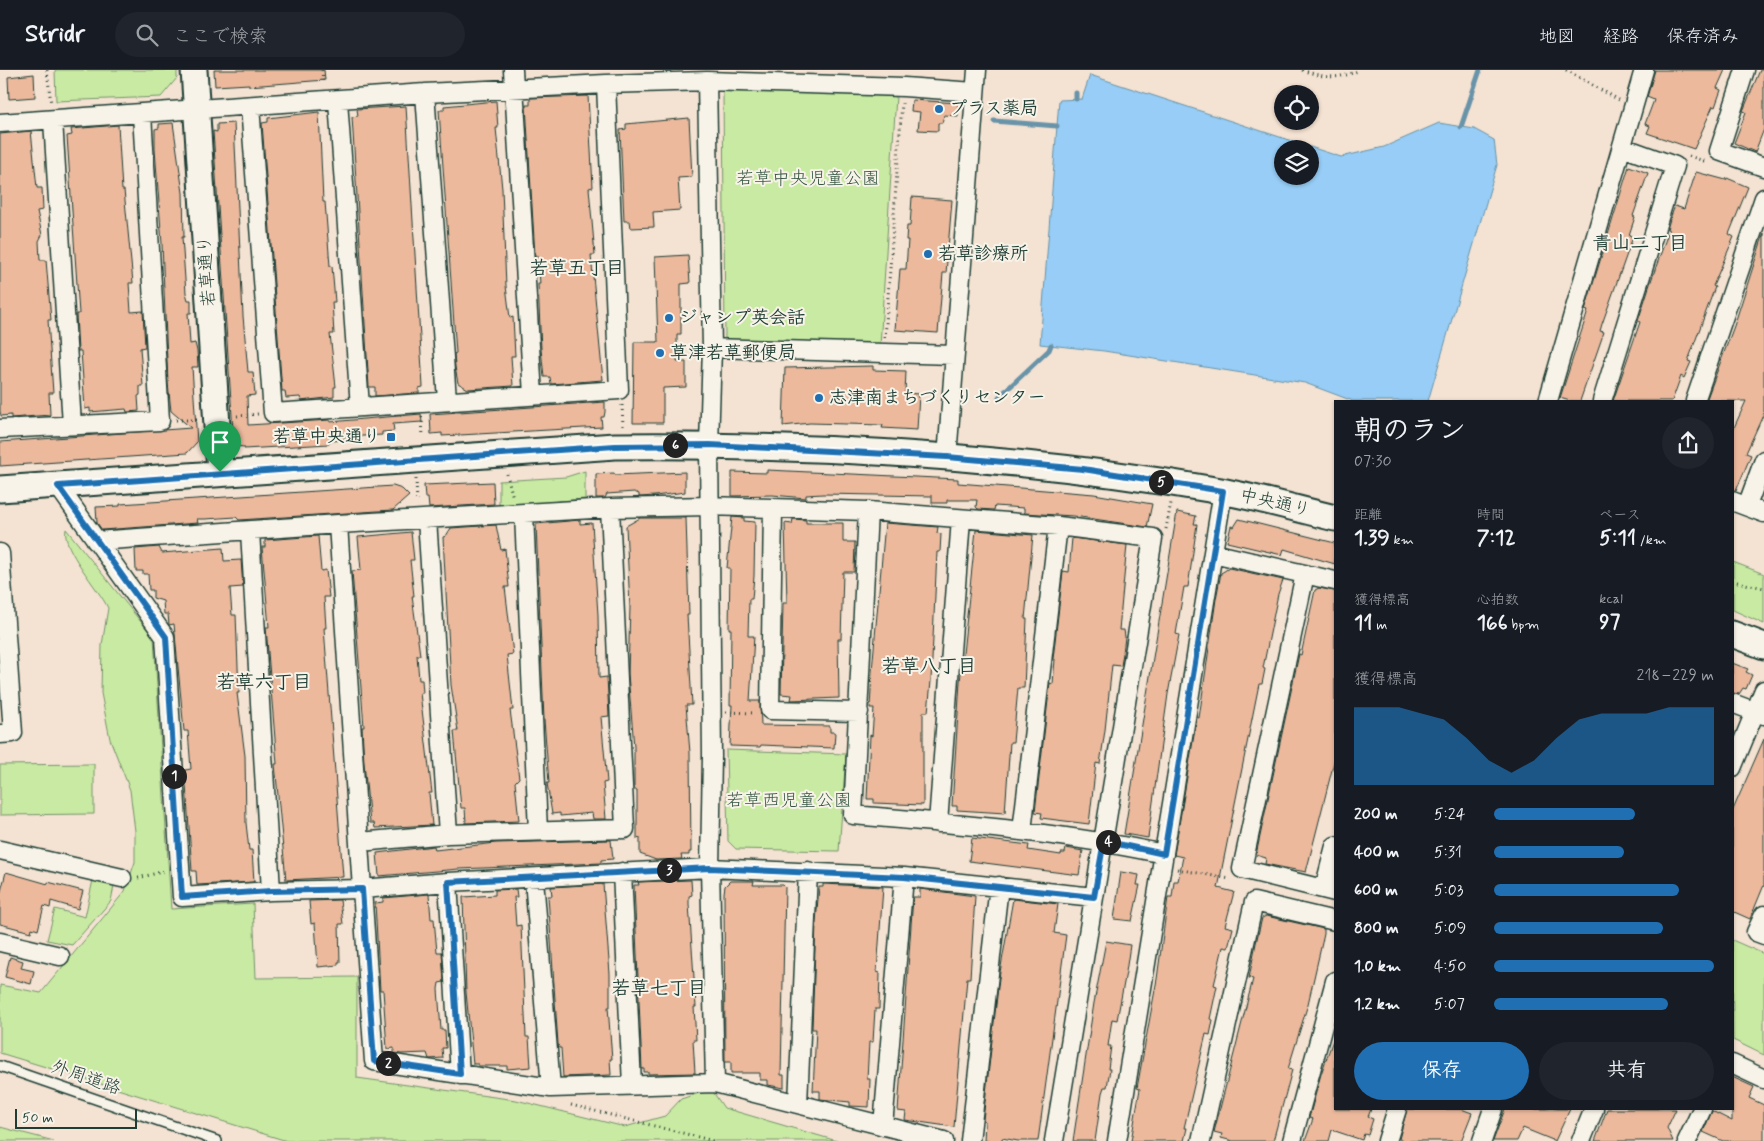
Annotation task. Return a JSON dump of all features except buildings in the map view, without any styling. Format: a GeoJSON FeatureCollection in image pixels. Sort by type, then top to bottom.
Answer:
{"type":"FeatureCollection","features":[{"type":"Feature","properties":{"kind":"street","name":"若草通り"},"geometry":{"type":"LineString","coordinates":[[194,70],[220,472]]}},
{"type":"Feature","properties":{"kind":"street"},"geometry":{"type":"LineString","coordinates":[[513,70],[533,395]]}},
{"type":"Feature","properties":{"kind":"street"},"geometry":{"type":"LineString","coordinates":[[947,457],[977,70]]}},
{"type":"Feature","properties":{"kind":"street"},"geometry":{"type":"LineString","coordinates":[[1548,400],[1644,70]]}},
{"type":"Feature","properties":{"kind":"street"},"geometry":{"type":"LineString","coordinates":[[1745,70],[1719,151],[1764,167]]}},
{"type":"Feature","properties":{"kind":"street"},"geometry":{"type":"LineString","coordinates":[[0,123],[514,88],[606,84],[707,81],[904,87],[975,92]]}},
{"type":"Feature","properties":{"kind":"street"},"geometry":{"type":"LineString","coordinates":[[707,81],[712,348],[710,445],[712,756],[710,868],[715,1083]]}},
{"type":"Feature","properties":{"kind":"street"},"geometry":{"type":"LineString","coordinates":[[250,106],[273,413],[619,390],[606,84]]}},
{"type":"Feature","properties":{"kind":"street"},"geometry":{"type":"LineString","coordinates":[[425,94],[447,400]]}},
{"type":"Feature","properties":{"kind":"street"},"geometry":{"type":"LineString","coordinates":[[338,101],[360,407]]}},
{"type":"Feature","properties":{"kind":"street"},"geometry":{"type":"LineString","coordinates":[[0,429],[160,421],[142,114]]}},
{"type":"Feature","properties":{"kind":"street"},"geometry":{"type":"LineString","coordinates":[[53,120],[72,425]]}},
{"type":"Feature","properties":{"kind":"street"},"geometry":{"type":"LineString","coordinates":[[1602,400],[1675,166],[1622,147]]}},
{"type":"Feature","properties":{"kind":"street"},"geometry":{"type":"LineString","coordinates":[[1695,400],[1764,198]]}},
{"type":"Feature","properties":{"kind":"street"},"geometry":{"type":"LineString","coordinates":[[712,348],[884,351],[954,355]]}},
{"type":"Feature","properties":{"kind":"street","name":"中央通り"},"geometry":{"type":"LineString","coordinates":[[0,489],[220,472],[615,446],[710,445],[947,457],[1083,469],[1223,491],[1334,518]]}},
{"type":"Feature","properties":{"kind":"street"},"geometry":{"type":"LineString","coordinates":[[1764,460],[1740,504],[1764,513]]}},
{"type":"Feature","properties":{"kind":"street"},"geometry":{"type":"LineString","coordinates":[[58,486],[166,637],[182,897],[271,891],[362,889],[448,882],[710,868],[808,871],[904,877],[1094,897]]}},
{"type":"Feature","properties":{"kind":"street"},"geometry":{"type":"LineString","coordinates":[[1117,1141],[1223,491]]}},
{"type":"Feature","properties":{"kind":"street"},"geometry":{"type":"LineString","coordinates":[[96,541],[610,508],[710,506],[868,512],[961,518],[1058,526],[1154,538],[1054,1141]]}},
{"type":"Feature","properties":{"kind":"street"},"geometry":{"type":"LineString","coordinates":[[360,842],[448,834],[625,829],[610,508]]}},
{"type":"Feature","properties":{"kind":"street"},"geometry":{"type":"LineString","coordinates":[[773,508],[770,710],[859,712]]}},
{"type":"Feature","properties":{"kind":"street"},"geometry":{"type":"LineString","coordinates":[[868,512],[853,815],[1104,841],[1164,854]]}},
{"type":"Feature","properties":{"kind":"street"},"geometry":{"type":"LineString","coordinates":[[520,514],[538,831]]}},
{"type":"Feature","properties":{"kind":"street"},"geometry":{"type":"LineString","coordinates":[[938,823],[961,518]]}},
{"type":"Feature","properties":{"kind":"street"},"geometry":{"type":"LineString","coordinates":[[423,519],[448,834]]}},
{"type":"Feature","properties":{"kind":"street"},"geometry":{"type":"LineString","coordinates":[[338,524],[374,1061],[551,1088],[715,1083],[944,1141]]}},
{"type":"Feature","properties":{"kind":"street"},"geometry":{"type":"LineString","coordinates":[[1022,831],[1058,526]]}},
{"type":"Feature","properties":{"kind":"street"},"geometry":{"type":"LineString","coordinates":[[250,531],[271,891]]}},
{"type":"Feature","properties":{"kind":"street"},"geometry":{"type":"LineString","coordinates":[[0,553],[13,733],[0,734]]}},
{"type":"Feature","properties":{"kind":"street"},"geometry":{"type":"LineString","coordinates":[[1213,553],[1334,581]]}},
{"type":"Feature","properties":{"kind":"street"},"geometry":{"type":"LineString","coordinates":[[1305,574],[1242,869],[1330,890],[1334,855]]}},
{"type":"Feature","properties":{"kind":"street"},"geometry":{"type":"LineString","coordinates":[[1734,635],[1764,646]]}},
{"type":"Feature","properties":{"kind":"street"},"geometry":{"type":"LineString","coordinates":[[1734,764],[1760,713],[1764,690]]}},
{"type":"Feature","properties":{"kind":"street"},"geometry":{"type":"LineString","coordinates":[[1734,704],[1760,713]]}},
{"type":"Feature","properties":{"kind":"street"},"geometry":{"type":"LineString","coordinates":[[0,850],[122,878]]}},
{"type":"Feature","properties":{"kind":"street"},"geometry":{"type":"LineString","coordinates":[[798,1104],[808,871]]}},
{"type":"Feature","properties":{"kind":"street"},"geometry":{"type":"LineString","coordinates":[[622,872],[632,1085]]}},
{"type":"Feature","properties":{"kind":"street"},"geometry":{"type":"LineString","coordinates":[[883,1126],[904,877]]}},
{"type":"Feature","properties":{"kind":"street"},"geometry":{"type":"LineString","coordinates":[[534,878],[551,1088]]}},
{"type":"Feature","properties":{"kind":"street"},"geometry":{"type":"LineString","coordinates":[[448,882],[460,1074]]}},
{"type":"Feature","properties":{"kind":"street"},"geometry":{"type":"LineString","coordinates":[[970,1141],[999,886]]}},
{"type":"Feature","properties":{"kind":"street"},"geometry":{"type":"LineString","coordinates":[[1201,1141],[1254,902],[1334,921]]}},
{"type":"Feature","properties":{"kind":"street"},"geometry":{"type":"LineString","coordinates":[[1764,914],[1756,932],[1764,935]]}},
{"type":"Feature","properties":{"kind":"street"},"geometry":{"type":"LineString","coordinates":[[0,942],[60,956]]}},
{"type":"Feature","properties":{"kind":"street"},"geometry":{"type":"LineString","coordinates":[[1292,1141],[1334,985]]}},
{"type":"Feature","properties":{"kind":"street"},"geometry":{"type":"LineString","coordinates":[[1734,1065],[1764,1079]]}},
{"type":"Feature","properties":{"kind":"street"},"geometry":{"type":"LineString","coordinates":[[1387,1141],[1397,1110]]}},
{"type":"Feature","properties":{"kind":"street"},"geometry":{"type":"LineString","coordinates":[[1482,1141],[1493,1110]]}},
{"type":"Feature","properties":{"kind":"street"},"geometry":{"type":"LineString","coordinates":[[1581,1141],[1594,1110]]}},
{"type":"Feature","properties":{"kind":"street"},"geometry":{"type":"LineString","coordinates":[[1687,1141],[1702,1110]]}},
{"type":"Feature","properties":{"kind":"lane","name":"外周道路"},"geometry":{"type":"LineString","coordinates":[[0,1066],[217,1141]]}},
{"type":"Feature","properties":{"kind":"path"},"geometry":{"type":"LineString","coordinates":[[47,70],[53,120]]}},
{"type":"Feature","properties":{"kind":"path"},"geometry":{"type":"LineString","coordinates":[[322,70],[323,88]]}},
{"type":"Feature","properties":{"kind":"path"},"geometry":{"type":"LineString","coordinates":[[1302,70],[1319,76],[1342,78],[1360,70]]}},
{"type":"Feature","properties":{"kind":"path"},"geometry":{"type":"LineString","coordinates":[[1566,70],[1633,108]]}},
{"type":"Feature","properties":{"kind":"path"},"geometry":{"type":"LineString","coordinates":[[884,351],[904,87]]}},
{"type":"Feature","properties":{"kind":"path"},"geometry":{"type":"LineString","coordinates":[[1686,155],[1714,165]]}},
{"type":"Feature","properties":{"kind":"path"},"geometry":{"type":"LineString","coordinates":[[619,390],[624,434]]}},
{"type":"Feature","properties":{"kind":"path"},"geometry":{"type":"LineString","coordinates":[[236,416],[273,413]]}},
{"type":"Feature","properties":{"kind":"path"},"geometry":{"type":"LineString","coordinates":[[160,421],[206,419]]}},
{"type":"Feature","properties":{"kind":"path"},"geometry":{"type":"LineString","coordinates":[[508,474],[520,514]]}},
{"type":"Feature","properties":{"kind":"path"},"geometry":{"type":"LineString","coordinates":[[416,479],[423,519]]}},
{"type":"Feature","properties":{"kind":"path"},"geometry":{"type":"LineString","coordinates":[[1165,537],[1171,498]]}},
{"type":"Feature","properties":{"kind":"path"},"geometry":{"type":"LineString","coordinates":[[1734,581],[1764,588]]}},
{"type":"Feature","properties":{"kind":"path"},"geometry":{"type":"LineString","coordinates":[[723,712],[763,713],[770,710]]}},
{"type":"Feature","properties":{"kind":"path"},"geometry":{"type":"LineString","coordinates":[[122,878],[131,880],[157,873],[180,862]]}},
{"type":"Feature","properties":{"kind":"path"},"geometry":{"type":"LineString","coordinates":[[551,1088],[558,1102],[714,1141]]}},
{"type":"Feature","properties":{"kind":"green space"},"geometry":{"type":"Polygon","coordinates":[[[55,70],[177,70],[177,78],[161,97],[56,101],[55,70]]]}},
{"type":"Feature","properties":{"kind":"green space","name":"若草中央児童公園"},"geometry":{"type":"Polygon","coordinates":[[[723,89],[896,96],[880,346],[725,340],[723,89]]]}},
{"type":"Feature","properties":{"kind":"green space"},"geometry":{"type":"Polygon","coordinates":[[[585,471],[585,499],[499,506],[499,481],[566,477],[585,471]]]}},
{"type":"Feature","properties":{"kind":"green space"},"geometry":{"type":"Polygon","coordinates":[[[66,529],[154,638],[171,909],[253,904],[256,978],[357,977],[357,1078],[516,1100],[625,1127],[665,1116],[681,1099],[711,1089],[724,1108],[837,1141],[287,1141],[0,1053],[0,985],[41,993],[125,891],[135,862],[135,831],[130,790],[110,739],[101,693],[102,645],[108,608],[69,547],[66,529]]]}},
{"type":"Feature","properties":{"kind":"green space"},"geometry":{"type":"Polygon","coordinates":[[[1734,562],[1764,574],[1764,624],[1734,610],[1734,562]]]}},
{"type":"Feature","properties":{"kind":"green space","name":"若草西児童公園"},"geometry":{"type":"Polygon","coordinates":[[[726,750],[846,754],[839,851],[736,849],[728,841],[726,750]]]}},
{"type":"Feature","properties":{"kind":"green space"},"geometry":{"type":"Polygon","coordinates":[[[94,764],[94,814],[0,815],[0,765],[94,764]]]}},
{"type":"Feature","properties":{"kind":"green space"},"geometry":{"type":"Polygon","coordinates":[[[93,880],[114,886],[111,901],[72,945],[47,940],[55,909],[85,917],[93,880]]]}},
{"type":"Feature","properties":{"kind":"green space"},"geometry":{"type":"Polygon","coordinates":[[[1734,941],[1764,954],[1764,1055],[1734,1040],[1734,941]]]}},
{"type":"Feature","properties":{"kind":"green space"},"geometry":{"type":"Polygon","coordinates":[[[0,1127],[54,1141],[0,1141],[0,1127]]]}},
{"type":"Feature","properties":{"kind":"water"},"geometry":{"type":"Polygon","coordinates":[[[1090,75],[1289,140],[1274,140],[1274,185],[1319,185],[1319,150],[1341,157],[1384,147],[1439,123],[1474,129],[1494,140],[1497,165],[1428,400],[1350,400],[1305,383],[1104,351],[1040,344],[1059,100],[1082,99],[1090,75]]]}},
{"type":"Feature","properties":{"kind":"waterway"},"geometry":{"type":"LineString","coordinates":[[1461,127],[1480,70]]}},
{"type":"Feature","properties":{"kind":"waterway"},"geometry":{"type":"LineString","coordinates":[[1076,93],[1076,99]]}},
{"type":"Feature","properties":{"kind":"waterway"},"geometry":{"type":"LineString","coordinates":[[994,121],[1057,126]]}},
{"type":"Feature","properties":{"kind":"waterway"},"geometry":{"type":"LineString","coordinates":[[999,397],[1049,350],[1051,345]]}},
{"type":"Feature","properties":{"kind":"place","name":"プラス薬局"},"geometry":{"type":"Point","coordinates":[939,109]}},
{"type":"Feature","properties":{"kind":"place","name":"若草診療所"},"geometry":{"type":"Point","coordinates":[928,254]}},
{"type":"Feature","properties":{"kind":"place","name":"ジャンプ英会話"},"geometry":{"type":"Point","coordinates":[669,318]}},
{"type":"Feature","properties":{"kind":"place","name":"草津若草郵便局"},"geometry":{"type":"Point","coordinates":[660,353]}},
{"type":"Feature","properties":{"kind":"place","name":"志津南まちづくりセンター"},"geometry":{"type":"Point","coordinates":[819,398]}},
{"type":"Feature","properties":{"kind":"place","name":"若草中央通り"},"geometry":{"type":"Point","coordinates":[391,437]}},
{"type":"Feature","properties":{"kind":"district","name":"青山二丁目"},"geometry":{"type":"Point","coordinates":[1640,243]}},
{"type":"Feature","properties":{"kind":"district","name":"若草五丁目"},"geometry":{"type":"Point","coordinates":[577,268]}},
{"type":"Feature","properties":{"kind":"district","name":"若草八丁目"},"geometry":{"type":"Point","coordinates":[929,666]}},
{"type":"Feature","properties":{"kind":"district","name":"若草六丁目"},"geometry":{"type":"Point","coordinates":[264,682]}},
{"type":"Feature","properties":{"kind":"district","name":"若草七丁目"},"geometry":{"type":"Point","coordinates":[659,988]}},
{"type":"Feature","properties":{"kind":"route"},"geometry":{"type":"LineString","coordinates":[[710,445],[947,457],[1083,469],[1223,491],[1164,854],[1104,841],[1094,897],[999,886],[853,873],[710,868],[448,882],[460,1074],[374,1061],[362,889],[271,891],[182,897],[166,637],[58,486],[220,472],[615,446],[710,445]]}}]}
